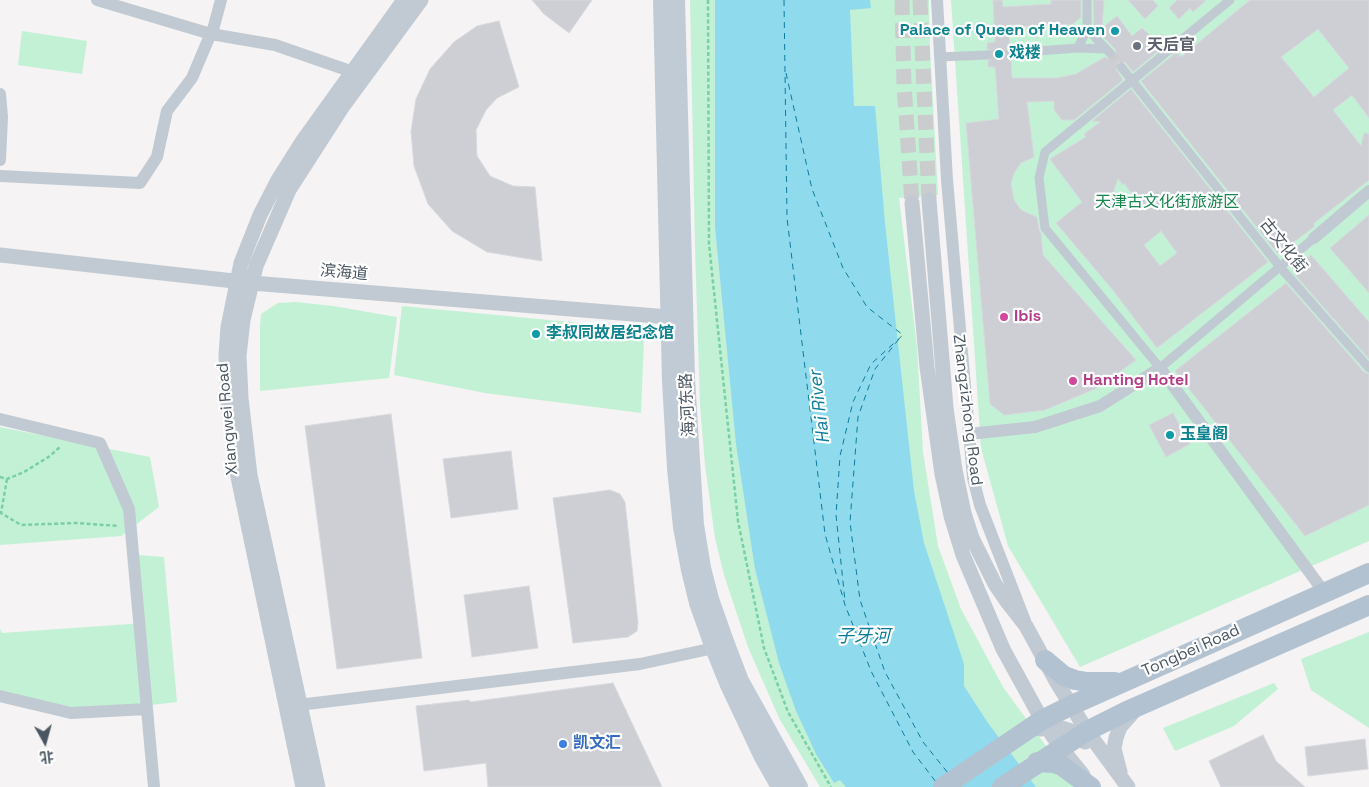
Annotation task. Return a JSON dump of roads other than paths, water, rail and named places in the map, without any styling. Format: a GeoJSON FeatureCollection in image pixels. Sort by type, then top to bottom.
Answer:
{"type":"FeatureCollection","features":[{"type":"Feature","properties":{"kind":"main road","name":"海河东路"},"geometry":{"type":"LineString","coordinates":[[662,0],[677,318],[686,378],[695,525],[702,568],[710,599],[740,681],[799,787]]}},
{"type":"Feature","properties":{"kind":"main road","name":"海河东路"},"geometry":{"type":"LineString","coordinates":[[676,0],[676,468],[682,527],[698,603],[714,648],[729,686],[762,755],[780,787]]}},
{"type":"Feature","properties":{"kind":"main road","name":"Tongbei Road"},"geometry":{"type":"LineString","coordinates":[[943,787],[1016,737],[1044,724],[1072,705],[1369,572]]}},
{"type":"Feature","properties":{"kind":"main road","name":"Tongbei Road"},"geometry":{"type":"LineString","coordinates":[[1002,787],[1037,762],[1083,734],[1139,706],[1369,605]]}},
{"type":"Feature","properties":{"kind":"main road"},"geometry":{"type":"LineString","coordinates":[[1044,660],[1064,676],[1075,680],[1101,683],[1127,680]]}},
{"type":"Feature","properties":{"kind":"main road"},"geometry":{"type":"LineString","coordinates":[[1037,762],[1054,763],[1062,766],[1092,787]]}},
{"type":"Feature","properties":{"kind":"street"},"geometry":{"type":"LineString","coordinates":[[97,0],[211,34],[276,44],[358,75]]}},
{"type":"Feature","properties":{"kind":"street"},"geometry":{"type":"LineString","coordinates":[[0,176],[140,183],[157,157],[167,111],[192,78],[211,34],[221,0]]}},
{"type":"Feature","properties":{"kind":"street","name":"Xiangwei Road"},"geometry":{"type":"LineString","coordinates":[[303,787],[293,705],[250,475],[243,422],[239,356],[243,320],[256,266],[289,190],[343,106],[358,75],[404,0]]}},
{"type":"Feature","properties":{"kind":"street","name":"Xiangwei Road"},"geometry":{"type":"LineString","coordinates":[[318,787],[293,705],[238,476],[230,422],[226,355],[228,327],[241,263],[260,215],[278,180],[302,142],[421,0]]}},
{"type":"Feature","properties":{"kind":"street"},"geometry":{"type":"LineString","coordinates":[[937,0],[947,190],[974,478],[980,505],[1026,626]]}},
{"type":"Feature","properties":{"kind":"street"},"geometry":{"type":"LineString","coordinates":[[1078,48],[1087,29],[1087,0]]}},
{"type":"Feature","properties":{"kind":"street"},"geometry":{"type":"LineString","coordinates":[[1230,0],[1044,152],[1039,178],[1045,228],[1160,368],[1324,592]]}},
{"type":"Feature","properties":{"kind":"street"},"geometry":{"type":"LineString","coordinates":[[1011,53],[1078,48],[1108,51],[1087,29]]}},
{"type":"Feature","properties":{"kind":"street"},"geometry":{"type":"LineString","coordinates":[[939,57],[988,55]]}},
{"type":"Feature","properties":{"kind":"street","name":"古文化街"},"geometry":{"type":"LineString","coordinates":[[1122,68],[1280,267],[1369,368]]}},
{"type":"Feature","properties":{"kind":"street"},"geometry":{"type":"LineString","coordinates":[[0,94],[2,117],[0,160]]}},
{"type":"Feature","properties":{"kind":"street"},"geometry":{"type":"LineString","coordinates":[[969,434],[1035,427],[1100,406],[1160,368],[1369,190]]}},
{"type":"Feature","properties":{"kind":"street","name":"Zhangzizhong Road"},"geometry":{"type":"LineString","coordinates":[[929,200],[946,408],[955,470],[964,513],[972,538],[995,584],[1026,626],[1044,660],[1072,705],[1083,734]]}},
{"type":"Feature","properties":{"kind":"street","name":"Zhangzizhong Road"},"geometry":{"type":"LineString","coordinates":[[912,203],[927,367],[942,474],[951,516],[963,555],[1003,649],[1044,724],[1092,787]]}},
{"type":"Feature","properties":{"kind":"street","name":"滨海道"},"geometry":{"type":"LineString","coordinates":[[0,255],[252,284],[677,318]]}},
{"type":"Feature","properties":{"kind":"street"},"geometry":{"type":"LineString","coordinates":[[0,419],[100,442],[130,509],[154,787]]}},
{"type":"Feature","properties":{"kind":"street"},"geometry":{"type":"LineString","coordinates":[[293,705],[640,664],[714,648]]}},
{"type":"Feature","properties":{"kind":"street"},"geometry":{"type":"LineString","coordinates":[[0,696],[71,713],[147,709]]}},
{"type":"Feature","properties":{"kind":"street"},"geometry":{"type":"LineString","coordinates":[[1125,784],[1114,749],[1116,738],[1126,718],[1139,706]]}},
{"type":"Feature","properties":{"kind":"street"},"geometry":{"type":"LineString","coordinates":[[1044,724],[1083,734],[1125,784]]}},
{"type":"Feature","properties":{"kind":"water","name":"子牙河"},"geometry":{"type":"Polygon","coordinates":[[[715,0],[870,0],[871,8],[850,10],[854,106],[875,106],[885,223],[914,491],[924,543],[964,664],[964,686],[988,723],[1036,787],[846,787],[840,780],[834,783],[816,754],[796,711],[779,663],[755,569],[736,444],[715,227],[715,0]]]}},
{"type":"Feature","properties":{"kind":"tunnel"},"geometry":{"type":"LineString","coordinates":[[902,0],[904,84],[912,203]]}},
{"type":"Feature","properties":{"kind":"tunnel"},"geometry":{"type":"LineString","coordinates":[[920,0],[929,200]]}},
{"type":"Feature","properties":{"kind":"tunnel"},"geometry":{"type":"LineString","coordinates":[[988,55],[1011,53]]}},
{"type":"Feature","properties":{"kind":"tunnel"},"geometry":{"type":"LineString","coordinates":[[1110,53],[1122,68]]}},
{"type":"Feature","properties":{"kind":"place","name":"Palace of Queen of Heaven"},"geometry":{"type":"Point","coordinates":[1115,31]}},
{"type":"Feature","properties":{"kind":"place","name":"天后官"},"geometry":{"type":"Point","coordinates":[1137,46]}},
{"type":"Feature","properties":{"kind":"place","name":"戏楼"},"geometry":{"type":"Point","coordinates":[999,54]}},
{"type":"Feature","properties":{"kind":"place","name":"Ibis"},"geometry":{"type":"Point","coordinates":[1004,317]}},
{"type":"Feature","properties":{"kind":"place","name":"李叔同故居纪念馆"},"geometry":{"type":"Point","coordinates":[536,334]}},
{"type":"Feature","properties":{"kind":"place","name":"Hanting Hotel"},"geometry":{"type":"Point","coordinates":[1073,381]}},
{"type":"Feature","properties":{"kind":"place","name":"玉皇阁"},"geometry":{"type":"Point","coordinates":[1170,435]}},
{"type":"Feature","properties":{"kind":"place","name":"凯文汇"},"geometry":{"type":"Point","coordinates":[563,744]}},
{"type":"Feature","properties":{"kind":"park label","name":"天津古文化街旅游区"},"geometry":{"type":"Point","coordinates":[1167,203]}},
{"type":"Feature","properties":{"kind":"water label","name":"Hai River"},"geometry":{"type":"Point","coordinates":[820,407]}}]}
